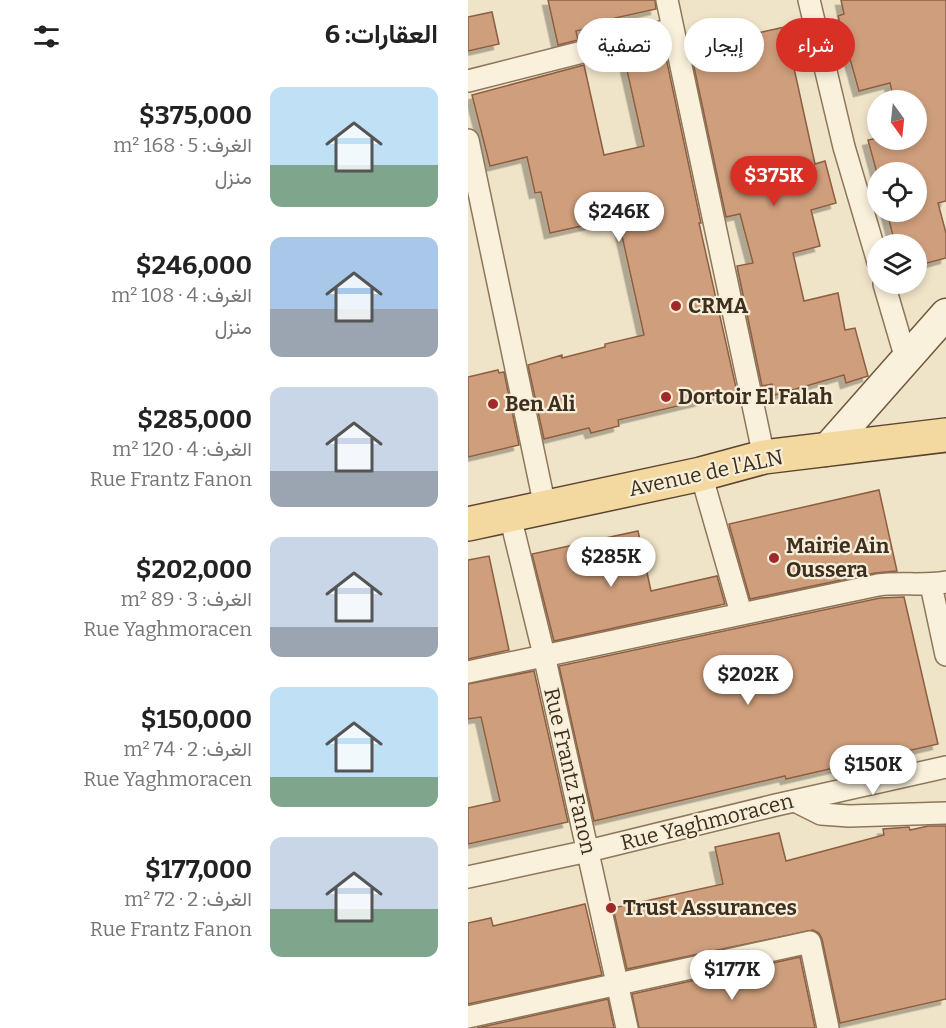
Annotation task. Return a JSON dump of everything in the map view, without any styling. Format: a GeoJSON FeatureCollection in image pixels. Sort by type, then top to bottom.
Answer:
{"type":"FeatureCollection","features":[{"type":"Feature","properties":{"kind":"main road"},"geometry":{"type":"LineString","coordinates":[[825,451],[946,314]]}},
{"type":"Feature","properties":{"kind":"main road","name":"Avenue de l'ALN"},"geometry":{"type":"LineString","coordinates":[[468,524],[701,474],[764,457],[946,435]]}},
{"type":"Feature","properties":{"kind":"street"},"geometry":{"type":"LineString","coordinates":[[667,0],[764,457]]}},
{"type":"Feature","properties":{"kind":"street"},"geometry":{"type":"LineString","coordinates":[[808,0],[844,147],[870,234]]}},
{"type":"Feature","properties":{"kind":"street"},"geometry":{"type":"LineString","coordinates":[[468,81],[673,29]]}},
{"type":"Feature","properties":{"kind":"street"},"geometry":{"type":"LineString","coordinates":[[468,140],[545,507]]}},
{"type":"Feature","properties":{"kind":"street"},"geometry":{"type":"LineString","coordinates":[[887,294],[906,359]]}},
{"type":"Feature","properties":{"kind":"street"},"geometry":{"type":"LineString","coordinates":[[701,474],[741,613]]}},
{"type":"Feature","properties":{"kind":"street","name":"Rue Frantz Fanon"},"geometry":{"type":"LineString","coordinates":[[510,516],[544,655],[627,1028]]}},
{"type":"Feature","properties":{"kind":"street"},"geometry":{"type":"LineString","coordinates":[[468,672],[741,613],[896,583],[938,583],[946,655]]}},
{"type":"Feature","properties":{"kind":"street","name":"Rue Yaghmoracen"},"geometry":{"type":"LineString","coordinates":[[468,877],[946,767]]}},
{"type":"Feature","properties":{"kind":"street"},"geometry":{"type":"LineString","coordinates":[[795,801],[821,814],[849,816],[946,813]]}},
{"type":"Feature","properties":{"kind":"street"},"geometry":{"type":"LineString","coordinates":[[468,1017],[810,942],[828,1028]]}},
{"type":"Feature","properties":{"kind":"building"},"geometry":{"type":"Polygon","coordinates":[[[548,0],[655,0],[656,9],[615,18],[577,18],[577,40],[558,45],[548,0]]]}},
{"type":"Feature","properties":{"kind":"building"},"geometry":{"type":"Polygon","coordinates":[[[841,0],[946,0],[946,201],[938,203],[946,233],[946,258],[927,263],[927,234],[892,234],[890,222],[927,222],[927,162],[874,162],[871,150],[927,150],[927,90],[892,90],[890,83],[859,91],[854,72],[855,18],[839,18],[838,16],[844,14],[841,0]]]}},
{"type":"Feature","properties":{"kind":"building"},"geometry":{"type":"Polygon","coordinates":[[[492,12],[499,44],[468,51],[468,17],[492,12]]]}},
{"type":"Feature","properties":{"kind":"building"},"geometry":{"type":"Polygon","coordinates":[[[776,29],[776,72],[795,72],[815,164],[825,161],[836,203],[811,210],[820,246],[793,253],[804,301],[838,293],[845,330],[855,328],[868,376],[846,383],[844,375],[775,395],[772,384],[762,386],[737,266],[753,263],[740,214],[726,217],[695,72],[764,72],[764,32],[776,29]]]}},
{"type":"Feature","properties":{"kind":"building"},"geometry":{"type":"Polygon","coordinates":[[[577,67],[577,72],[586,72],[604,155],[644,146],[627,72],[669,72],[701,223],[699,223],[737,392],[618,420],[619,426],[591,433],[589,428],[544,439],[528,365],[562,355],[562,358],[605,347],[605,344],[644,335],[618,218],[550,233],[541,192],[535,193],[527,157],[490,166],[472,95],[577,67]]]}},
{"type":"Feature","properties":{"kind":"building"},"geometry":{"type":"Polygon","coordinates":[[[498,370],[499,373],[504,372],[519,445],[468,457],[468,377],[498,370]]]}},
{"type":"Feature","properties":{"kind":"building"},"geometry":{"type":"Polygon","coordinates":[[[879,490],[897,571],[875,573],[750,599],[729,524],[879,490]]]}},
{"type":"Feature","properties":{"kind":"building"},"geometry":{"type":"Polygon","coordinates":[[[638,531],[651,591],[717,576],[725,604],[554,641],[532,554],[638,531]]]}},
{"type":"Feature","properties":{"kind":"building"},"geometry":{"type":"Polygon","coordinates":[[[489,556],[509,650],[468,659],[468,560],[489,556]]]}},
{"type":"Feature","properties":{"kind":"building"},"geometry":{"type":"Polygon","coordinates":[[[904,597],[938,744],[786,779],[785,776],[594,821],[559,666],[880,598],[904,597]]]}},
{"type":"Feature","properties":{"kind":"building"},"geometry":{"type":"Polygon","coordinates":[[[534,671],[568,822],[468,844],[468,808],[500,801],[481,717],[468,719],[468,684],[534,671]]]}},
{"type":"Feature","properties":{"kind":"building"},"geometry":{"type":"Polygon","coordinates":[[[928,826],[946,826],[946,999],[840,1023],[822,939],[819,933],[813,930],[627,969],[613,908],[723,884],[715,847],[779,833],[786,861],[884,835],[883,829],[909,827],[910,830],[928,826]]]}},
{"type":"Feature","properties":{"kind":"building"},"geometry":{"type":"Polygon","coordinates":[[[585,904],[602,975],[468,1004],[468,923],[491,918],[493,926],[585,904]]]}},
{"type":"Feature","properties":{"kind":"building"},"geometry":{"type":"Polygon","coordinates":[[[800,957],[815,1028],[639,1028],[632,994],[800,957]]]}},
{"type":"Feature","properties":{"kind":"building"},"geometry":{"type":"Polygon","coordinates":[[[608,999],[614,1028],[477,1028],[608,999]]]}},
{"type":"Feature","properties":{"kind":"place","name":"CRMA"},"geometry":{"type":"Point","coordinates":[676,306]}},
{"type":"Feature","properties":{"kind":"place","name":"Dortoir El Falah"},"geometry":{"type":"Point","coordinates":[666,397]}},
{"type":"Feature","properties":{"kind":"place","name":"Ben Ali"},"geometry":{"type":"Point","coordinates":[493,404]}},
{"type":"Feature","properties":{"kind":"place","name":"Mairie Ain Oussera"},"geometry":{"type":"Point","coordinates":[774,558]}},
{"type":"Feature","properties":{"kind":"place","name":"Trust Assurances"},"geometry":{"type":"Point","coordinates":[611,908]}}]}
